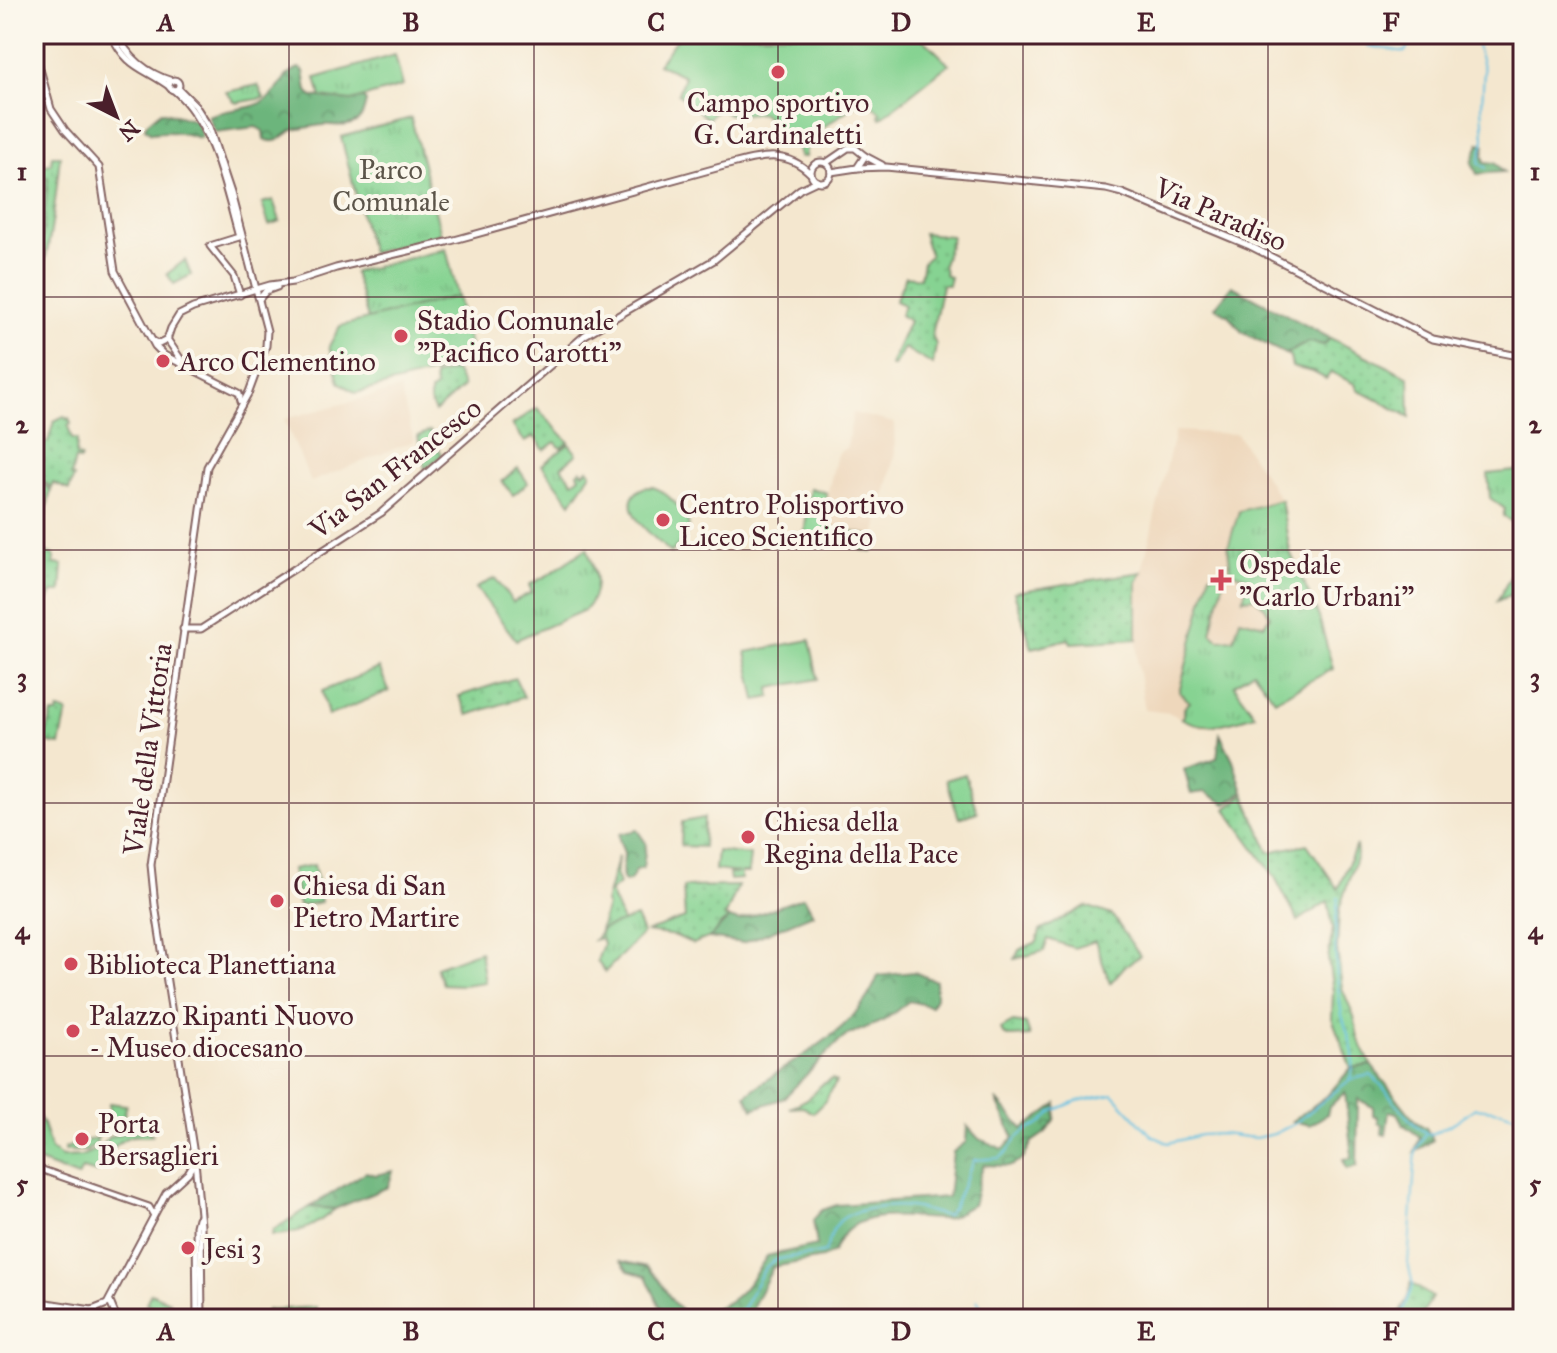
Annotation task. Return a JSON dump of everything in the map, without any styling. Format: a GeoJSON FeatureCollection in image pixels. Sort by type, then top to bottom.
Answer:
{"type":"FeatureCollection","features":[{"type":"Feature","properties":{"kind":"main road"},"geometry":{"type":"LineString","coordinates":[[114,34],[121,52],[134,66],[174,87],[187,99],[201,123],[218,160],[239,237],[210,246],[234,276],[241,295]]}},
{"type":"Feature","properties":{"kind":"main road"},"geometry":{"type":"LineString","coordinates":[[34,47],[51,109],[65,130],[99,167],[115,271],[129,300],[164,355],[239,393],[241,402]]}},
{"type":"Feature","properties":{"kind":"main road"},"geometry":{"type":"LineString","coordinates":[[813,177],[816,163],[826,163],[848,148],[855,148],[873,162],[886,167]]}},
{"type":"Feature","properties":{"kind":"main road"},"geometry":{"type":"LineString","coordinates":[[857,168],[865,156]]}},
{"type":"Feature","properties":{"kind":"main road"},"geometry":{"type":"LineString","coordinates":[[153,341],[159,344],[167,338],[173,323],[183,313],[255,290],[757,158],[785,157],[799,161],[813,177],[827,180],[831,172]]}},
{"type":"Feature","properties":{"kind":"main road","name":"Viale della Vittoria"},"geometry":{"type":"LineString","coordinates":[[200,1319],[197,1179],[151,873],[207,467],[250,387],[266,346],[267,331],[248,266],[247,251],[218,160]]}},
{"type":"Feature","properties":{"kind":"main road"},"geometry":{"type":"LineString","coordinates":[[826,163],[831,172]]}},
{"type":"Feature","properties":{"kind":"main road"},"geometry":{"type":"LineString","coordinates":[[831,172],[886,167]]}},
{"type":"Feature","properties":{"kind":"main road","name":"Via Paradiso"},"geometry":{"type":"LineString","coordinates":[[886,167],[1122,193],[1250,246],[1433,339],[1523,357]]}},
{"type":"Feature","properties":{"kind":"main road","name":"Via San Francesco"},"geometry":{"type":"LineString","coordinates":[[183,629],[201,629],[381,513],[581,337],[714,260],[813,177]]}},
{"type":"Feature","properties":{"kind":"main road"},"geometry":{"type":"LineString","coordinates":[[241,295],[259,298],[266,291],[293,282]]}},
{"type":"Feature","properties":{"kind":"main road"},"geometry":{"type":"LineString","coordinates":[[167,338],[183,362]]}},
{"type":"Feature","properties":{"kind":"main road"},"geometry":{"type":"LineString","coordinates":[[239,393],[250,387]]}},
{"type":"Feature","properties":{"kind":"main road"},"geometry":{"type":"LineString","coordinates":[[92,1310],[105,1306],[110,1300],[163,1199],[195,1161]]}},
{"type":"Feature","properties":{"kind":"main road"},"geometry":{"type":"LineString","coordinates":[[34,1167],[144,1205],[154,1215]]}},
{"type":"Feature","properties":{"kind":"main road"},"geometry":{"type":"LineString","coordinates":[[172,1186],[197,1179]]}},
{"type":"Feature","properties":{"kind":"main road"},"geometry":{"type":"LineString","coordinates":[[144,1205],[163,1199]]}},
{"type":"Feature","properties":{"kind":"main road"},"geometry":{"type":"LineString","coordinates":[[110,1300],[117,1318]]}},
{"type":"Feature","properties":{"kind":"main road"},"geometry":{"type":"LineString","coordinates":[[34,1301],[92,1310],[105,1319]]}},
{"type":"Feature","properties":{"kind":"shaded area"},"geometry":{"type":"Polygon","coordinates":[[[400,389],[414,441],[311,482],[284,419],[400,389]]]}},
{"type":"Feature","properties":{"kind":"shaded area"},"geometry":{"type":"Polygon","coordinates":[[[853,413],[894,423],[895,453],[875,537],[825,526],[823,512],[837,454],[847,447],[853,413]]]}},
{"type":"Feature","properties":{"kind":"shaded area","name":"Ospedale \"Carlo Urbani\""},"geometry":{"type":"Polygon","coordinates":[[[1175,431],[1237,434],[1281,500],[1290,552],[1319,617],[1333,669],[1275,700],[1253,671],[1234,685],[1255,715],[1220,726],[1202,727],[1170,713],[1145,710],[1137,661],[1137,582],[1175,431]]]}},
{"type":"Feature","properties":{"kind":"green space"},"geometry":{"type":"Polygon","coordinates":[[[680,34],[918,34],[949,64],[881,118],[881,113],[865,98],[808,138],[805,157],[800,157],[797,146],[762,113],[732,115],[717,109],[708,119],[678,94],[684,76],[658,64],[680,34]]]}},
{"type":"Feature","properties":{"kind":"green space"},"geometry":{"type":"Polygon","coordinates":[[[395,55],[403,86],[351,101],[321,97],[316,78],[395,55]]]}},
{"type":"Feature","properties":{"kind":"green space"},"geometry":{"type":"Polygon","coordinates":[[[299,68],[304,71],[307,91],[312,97],[361,95],[366,102],[363,114],[354,123],[293,130],[274,141],[264,139],[263,131],[256,127],[215,132],[208,116],[260,104],[299,68]]]}},
{"type":"Feature","properties":{"kind":"green space"},"geometry":{"type":"Polygon","coordinates":[[[258,85],[264,98],[236,103],[226,92],[258,85]]]}},
{"type":"Feature","properties":{"kind":"green space"},"geometry":{"type":"Polygon","coordinates":[[[161,111],[196,121],[202,137],[175,132],[151,133],[145,128],[147,123],[161,111]]]}},
{"type":"Feature","properties":{"kind":"green space","name":"Parco Comunale"},"geometry":{"type":"Polygon","coordinates":[[[411,118],[441,234],[371,253],[341,137],[411,118]]]}},
{"type":"Feature","properties":{"kind":"green space"},"geometry":{"type":"Polygon","coordinates":[[[1479,143],[1485,145],[1485,162],[1495,163],[1504,172],[1477,174],[1472,163],[1479,143]]]}},
{"type":"Feature","properties":{"kind":"green space"},"geometry":{"type":"Polygon","coordinates":[[[52,156],[60,156],[54,209],[45,262],[34,296],[34,167],[51,164],[52,156]]]}},
{"type":"Feature","properties":{"kind":"green space"},"geometry":{"type":"Polygon","coordinates":[[[34,177],[48,178],[42,243],[34,242],[34,177]]]}},
{"type":"Feature","properties":{"kind":"green space"},"geometry":{"type":"Polygon","coordinates":[[[273,200],[280,221],[269,225],[262,203],[273,200]]]}},
{"type":"Feature","properties":{"kind":"green space"},"geometry":{"type":"Polygon","coordinates":[[[923,233],[952,236],[943,265],[946,276],[950,277],[948,285],[942,285],[932,335],[936,345],[933,365],[904,348],[893,367],[890,365],[909,321],[900,315],[904,305],[895,301],[906,276],[920,278],[923,262],[930,256],[923,233]]]}},
{"type":"Feature","properties":{"kind":"green space"},"geometry":{"type":"Polygon","coordinates":[[[446,249],[458,296],[368,319],[354,272],[446,249]]]}},
{"type":"Feature","properties":{"kind":"green space"},"geometry":{"type":"Polygon","coordinates":[[[185,260],[191,275],[174,284],[167,274],[185,260]]]}},
{"type":"Feature","properties":{"kind":"green space"},"geometry":{"type":"Polygon","coordinates":[[[1232,286],[1330,338],[1324,345],[1309,342],[1285,354],[1242,332],[1229,316],[1215,307],[1232,286]]]}},
{"type":"Feature","properties":{"kind":"green space","name":"Stadio Comunale \"Pacifico Carotti\""},"geometry":{"type":"Polygon","coordinates":[[[458,296],[471,351],[463,365],[356,393],[339,382],[329,346],[340,326],[458,296]]]}},
{"type":"Feature","properties":{"kind":"green space"},"geometry":{"type":"Polygon","coordinates":[[[1330,338],[1409,377],[1410,417],[1331,372],[1326,379],[1292,367],[1290,356],[1285,354],[1309,342],[1324,345],[1330,338]]]}},
{"type":"Feature","properties":{"kind":"green space"},"geometry":{"type":"Polygon","coordinates":[[[455,370],[463,387],[435,412],[430,402],[430,392],[435,388],[434,376],[455,370]]]}},
{"type":"Feature","properties":{"kind":"green space"},"geometry":{"type":"Polygon","coordinates":[[[537,408],[569,442],[561,448],[555,442],[544,450],[534,436],[525,442],[512,425],[537,408]]]}},
{"type":"Feature","properties":{"kind":"green space"},"geometry":{"type":"Polygon","coordinates":[[[64,416],[69,418],[72,439],[77,439],[76,456],[81,457],[80,460],[75,459],[71,476],[74,477],[69,490],[53,483],[52,488],[34,474],[37,442],[48,442],[54,421],[64,416]]]}},
{"type":"Feature","properties":{"kind":"green space"},"geometry":{"type":"Polygon","coordinates":[[[430,431],[442,455],[425,469],[418,436],[430,431]]]}},
{"type":"Feature","properties":{"kind":"green space"},"geometry":{"type":"Polygon","coordinates":[[[569,444],[577,454],[561,467],[573,482],[580,477],[578,473],[581,470],[583,473],[588,469],[591,473],[571,503],[542,465],[569,444]]]}},
{"type":"Feature","properties":{"kind":"green space"},"geometry":{"type":"Polygon","coordinates":[[[518,468],[528,483],[513,495],[502,481],[518,468]]]}},
{"type":"Feature","properties":{"kind":"green space"},"geometry":{"type":"Polygon","coordinates":[[[1523,470],[1523,550],[1517,525],[1503,516],[1505,509],[1490,498],[1488,474],[1523,470]]]}},
{"type":"Feature","properties":{"kind":"green space"},"geometry":{"type":"Polygon","coordinates":[[[34,478],[51,490],[37,551],[34,550],[34,478]]]}},
{"type":"Feature","properties":{"kind":"green space","name":"Centro Polisportivo Liceo Scientifico"},"geometry":{"type":"Polygon","coordinates":[[[653,487],[675,503],[688,523],[686,534],[671,553],[649,533],[632,509],[632,500],[638,491],[653,487]]]}},
{"type":"Feature","properties":{"kind":"green space"},"geometry":{"type":"Polygon","coordinates":[[[810,488],[827,493],[825,526],[875,537],[872,552],[804,536],[810,488]]]}},
{"type":"Feature","properties":{"kind":"green space"},"geometry":{"type":"Polygon","coordinates":[[[1281,500],[1290,552],[1319,617],[1333,669],[1275,700],[1253,671],[1234,685],[1255,715],[1217,725],[1190,722],[1181,718],[1190,702],[1179,692],[1210,574],[1219,573],[1224,580],[1211,633],[1219,640],[1234,639],[1240,619],[1264,625],[1270,616],[1254,598],[1243,599],[1249,578],[1231,572],[1228,547],[1239,511],[1281,500]]]}},
{"type":"Feature","properties":{"kind":"green space"},"geometry":{"type":"Polygon","coordinates":[[[587,548],[596,587],[585,610],[516,640],[476,588],[495,578],[513,602],[532,592],[529,585],[587,548]]]}},
{"type":"Feature","properties":{"kind":"green space"},"geometry":{"type":"Polygon","coordinates":[[[34,550],[54,555],[54,564],[63,565],[61,592],[52,592],[48,601],[34,601],[34,550]]]}},
{"type":"Feature","properties":{"kind":"green space"},"geometry":{"type":"Polygon","coordinates":[[[1523,554],[1523,589],[1497,601],[1523,554]]]}},
{"type":"Feature","properties":{"kind":"green space"},"geometry":{"type":"Polygon","coordinates":[[[1142,572],[1137,582],[1137,639],[1071,643],[1069,639],[1032,648],[1014,592],[1142,572]]]}},
{"type":"Feature","properties":{"kind":"green space"},"geometry":{"type":"Polygon","coordinates":[[[34,601],[42,601],[39,613],[45,617],[37,667],[40,711],[34,734],[34,601]]]}},
{"type":"Feature","properties":{"kind":"green space"},"geometry":{"type":"Polygon","coordinates":[[[810,640],[818,679],[770,688],[771,697],[756,700],[746,652],[810,640]]]}},
{"type":"Feature","properties":{"kind":"green space"},"geometry":{"type":"Polygon","coordinates":[[[379,668],[389,691],[328,716],[322,691],[379,668]]]}},
{"type":"Feature","properties":{"kind":"green space"},"geometry":{"type":"Polygon","coordinates":[[[515,678],[524,697],[468,715],[459,696],[515,678]]]}},
{"type":"Feature","properties":{"kind":"green space"},"geometry":{"type":"Polygon","coordinates":[[[58,710],[67,712],[60,745],[44,742],[52,714],[57,714],[58,710]]]}},
{"type":"Feature","properties":{"kind":"green space"},"geometry":{"type":"Polygon","coordinates":[[[1220,734],[1233,760],[1243,792],[1226,804],[1205,792],[1191,794],[1184,769],[1217,758],[1220,734]]]}},
{"type":"Feature","properties":{"kind":"green space"},"geometry":{"type":"Polygon","coordinates":[[[965,774],[977,812],[959,818],[946,780],[965,774]]]}},
{"type":"Feature","properties":{"kind":"green space"},"geometry":{"type":"Polygon","coordinates":[[[1244,794],[1269,852],[1307,844],[1338,889],[1356,845],[1357,855],[1339,910],[1337,950],[1342,988],[1354,1016],[1358,1038],[1371,1065],[1351,1068],[1332,1018],[1333,991],[1328,959],[1333,928],[1328,901],[1298,921],[1275,877],[1226,809],[1244,794]]]}},
{"type":"Feature","properties":{"kind":"green space"},"geometry":{"type":"Polygon","coordinates":[[[704,818],[703,847],[681,846],[682,822],[704,818]]]}},
{"type":"Feature","properties":{"kind":"green space"},"geometry":{"type":"Polygon","coordinates":[[[637,830],[646,843],[643,868],[636,870],[630,881],[624,882],[624,854],[619,834],[637,830]]]}},
{"type":"Feature","properties":{"kind":"green space"},"geometry":{"type":"Polygon","coordinates":[[[717,851],[750,855],[748,873],[741,873],[741,879],[730,880],[729,874],[739,873],[715,870],[717,851]]]}},
{"type":"Feature","properties":{"kind":"green space"},"geometry":{"type":"Polygon","coordinates":[[[618,856],[616,876],[619,884],[610,892],[623,922],[602,929],[601,938],[594,940],[599,934],[618,856]]]}},
{"type":"Feature","properties":{"kind":"green space"},"geometry":{"type":"Polygon","coordinates":[[[314,865],[321,902],[299,906],[292,869],[314,865]]]}},
{"type":"Feature","properties":{"kind":"green space"},"geometry":{"type":"Polygon","coordinates":[[[738,886],[725,917],[729,918],[720,925],[715,935],[693,944],[676,936],[646,932],[685,918],[683,887],[738,886]]]}},
{"type":"Feature","properties":{"kind":"green space"},"geometry":{"type":"Polygon","coordinates":[[[804,897],[813,914],[743,943],[709,938],[729,918],[739,921],[804,897]]]}},
{"type":"Feature","properties":{"kind":"green space"},"geometry":{"type":"Polygon","coordinates":[[[1086,906],[1112,915],[1140,956],[1124,967],[1110,983],[1095,941],[1074,948],[1048,939],[1044,951],[1015,959],[1019,950],[1037,942],[1040,931],[1086,906]]]}},
{"type":"Feature","properties":{"kind":"green space"},"geometry":{"type":"Polygon","coordinates":[[[636,917],[643,933],[605,972],[597,961],[603,944],[602,929],[636,917]]]}},
{"type":"Feature","properties":{"kind":"green space"},"geometry":{"type":"Polygon","coordinates":[[[480,951],[485,982],[442,984],[436,967],[480,951]]]}},
{"type":"Feature","properties":{"kind":"green space"},"geometry":{"type":"Polygon","coordinates":[[[914,972],[936,981],[936,998],[931,1006],[909,1001],[883,1021],[848,1035],[784,1098],[753,1109],[746,1095],[838,1030],[868,997],[878,976],[914,972]]]}},
{"type":"Feature","properties":{"kind":"green space"},"geometry":{"type":"Polygon","coordinates":[[[1013,1022],[1026,1024],[1030,1036],[1010,1037],[1003,1034],[1001,1029],[1013,1022]]]}},
{"type":"Feature","properties":{"kind":"green space"},"geometry":{"type":"Polygon","coordinates":[[[1371,1065],[1433,1140],[1415,1152],[1420,1137],[1403,1124],[1397,1113],[1389,1111],[1386,1135],[1382,1134],[1383,1125],[1373,1115],[1373,1107],[1358,1099],[1357,1166],[1347,1169],[1343,1159],[1352,1158],[1345,1092],[1329,1107],[1327,1114],[1310,1125],[1292,1121],[1327,1096],[1351,1068],[1371,1065]]]}},
{"type":"Feature","properties":{"kind":"green space"},"geometry":{"type":"Polygon","coordinates":[[[832,1079],[836,1082],[825,1101],[813,1113],[803,1107],[790,1108],[809,1098],[832,1079]]]}},
{"type":"Feature","properties":{"kind":"green space"},"geometry":{"type":"Polygon","coordinates":[[[996,1099],[1023,1129],[1057,1104],[1055,1121],[1032,1142],[1023,1159],[1011,1166],[984,1165],[973,1205],[954,1216],[945,1219],[893,1217],[864,1221],[842,1237],[834,1252],[822,1258],[773,1267],[753,1306],[755,1319],[673,1319],[660,1307],[646,1276],[628,1271],[621,1261],[647,1267],[673,1302],[688,1316],[727,1303],[743,1290],[767,1256],[817,1245],[813,1220],[822,1210],[837,1205],[948,1197],[953,1152],[966,1142],[967,1126],[979,1139],[1003,1149],[1014,1138],[996,1099]]]}},
{"type":"Feature","properties":{"kind":"green space"},"geometry":{"type":"Polygon","coordinates":[[[109,1103],[126,1105],[123,1120],[112,1127],[109,1119],[109,1103]]]}},
{"type":"Feature","properties":{"kind":"green space"},"geometry":{"type":"Polygon","coordinates":[[[34,1109],[43,1124],[51,1150],[62,1157],[81,1156],[98,1149],[109,1137],[132,1130],[149,1131],[153,1135],[127,1138],[111,1150],[97,1173],[82,1169],[78,1177],[34,1160],[34,1109]]]}},
{"type":"Feature","properties":{"kind":"green space"},"geometry":{"type":"Polygon","coordinates":[[[98,1137],[96,1144],[86,1151],[64,1151],[65,1148],[98,1137]]]}},
{"type":"Feature","properties":{"kind":"green space"},"geometry":{"type":"Polygon","coordinates":[[[393,1171],[388,1187],[335,1209],[310,1207],[366,1172],[376,1175],[393,1171]]]}},
{"type":"Feature","properties":{"kind":"green space"},"geometry":{"type":"Polygon","coordinates":[[[310,1207],[335,1209],[306,1228],[272,1235],[273,1230],[310,1207]]]}},
{"type":"Feature","properties":{"kind":"green space"},"geometry":{"type":"Polygon","coordinates":[[[1411,1283],[1432,1297],[1420,1319],[1397,1319],[1408,1297],[1411,1283]]]}},
{"type":"Feature","properties":{"kind":"green space"},"geometry":{"type":"Polygon","coordinates":[[[151,1293],[170,1302],[165,1312],[146,1303],[151,1293]]]}},
{"type":"Feature","properties":{"kind":"green space"},"geometry":{"type":"Polygon","coordinates":[[[316,1307],[315,1319],[264,1319],[267,1310],[316,1307]]]}},
{"type":"Feature","properties":{"kind":"waterway"},"geometry":{"type":"LineString","coordinates":[[1368,46],[1405,52],[1413,34]]}},
{"type":"Feature","properties":{"kind":"waterway"},"geometry":{"type":"LineString","coordinates":[[1477,34],[1484,70],[1484,140],[1479,163],[1486,168]]}},
{"type":"Feature","properties":{"kind":"waterway"},"geometry":{"type":"LineString","coordinates":[[1338,897],[1336,962],[1341,1011],[1353,1055],[1349,1080]]}},
{"type":"Feature","properties":{"kind":"waterway"},"geometry":{"type":"LineString","coordinates":[[735,1319],[769,1264],[825,1252],[838,1223],[863,1210],[908,1207],[947,1215],[974,1160],[1000,1158],[1027,1130],[1039,1125],[1053,1111],[1077,1101],[1113,1094],[1151,1135],[1168,1143],[1201,1135],[1255,1138],[1274,1134],[1294,1124],[1351,1079],[1371,1075],[1413,1123],[1430,1135],[1475,1108],[1502,1111],[1523,1118]]}},
{"type":"Feature","properties":{"kind":"waterway"},"geometry":{"type":"LineString","coordinates":[[1400,1319],[1413,1285],[1408,1263],[1416,1151],[1425,1134]]}},
{"type":"Feature","properties":{"kind":"waterway"},"geometry":{"type":"LineString","coordinates":[[977,1300],[988,1319]]}},
{"type":"Feature","properties":{"kind":"waterway"},"geometry":{"type":"LineString","coordinates":[[700,1319],[709,1319]]}},
{"type":"Feature","properties":{"kind":"place","name":"Campo sportivo G. Cardinaletti"},"geometry":{"type":"Point","coordinates":[778,72]}},
{"type":"Feature","properties":{"kind":"place","name":"Stadio Comunale \"Pacifico Carotti\""},"geometry":{"type":"Point","coordinates":[401,336]}},
{"type":"Feature","properties":{"kind":"place","name":"Arco Clementino"},"geometry":{"type":"Point","coordinates":[163,361]}},
{"type":"Feature","properties":{"kind":"place","name":"Centro Polisportivo Liceo Scientifico"},"geometry":{"type":"Point","coordinates":[663,520]}},
{"type":"Feature","properties":{"kind":"place","name":"Ospedale \"Carlo Urbani\""},"geometry":{"type":"Point","coordinates":[1221,580]}},
{"type":"Feature","properties":{"kind":"place","name":"Chiesa della Regina della Pace"},"geometry":{"type":"Point","coordinates":[748,837]}},
{"type":"Feature","properties":{"kind":"place","name":"Chiesa di San Pietro Martire"},"geometry":{"type":"Point","coordinates":[277,901]}},
{"type":"Feature","properties":{"kind":"place","name":"Biblioteca Planettiana"},"geometry":{"type":"Point","coordinates":[71,964]}},
{"type":"Feature","properties":{"kind":"place","name":"Palazzo Ripanti Nuovo - Museo diocesano"},"geometry":{"type":"Point","coordinates":[73,1031]}},
{"type":"Feature","properties":{"kind":"place","name":"Porta Bersaglieri"},"geometry":{"type":"Point","coordinates":[82,1139]}},
{"type":"Feature","properties":{"kind":"place","name":"Jesi 3"},"geometry":{"type":"Point","coordinates":[188,1248]}}]}
